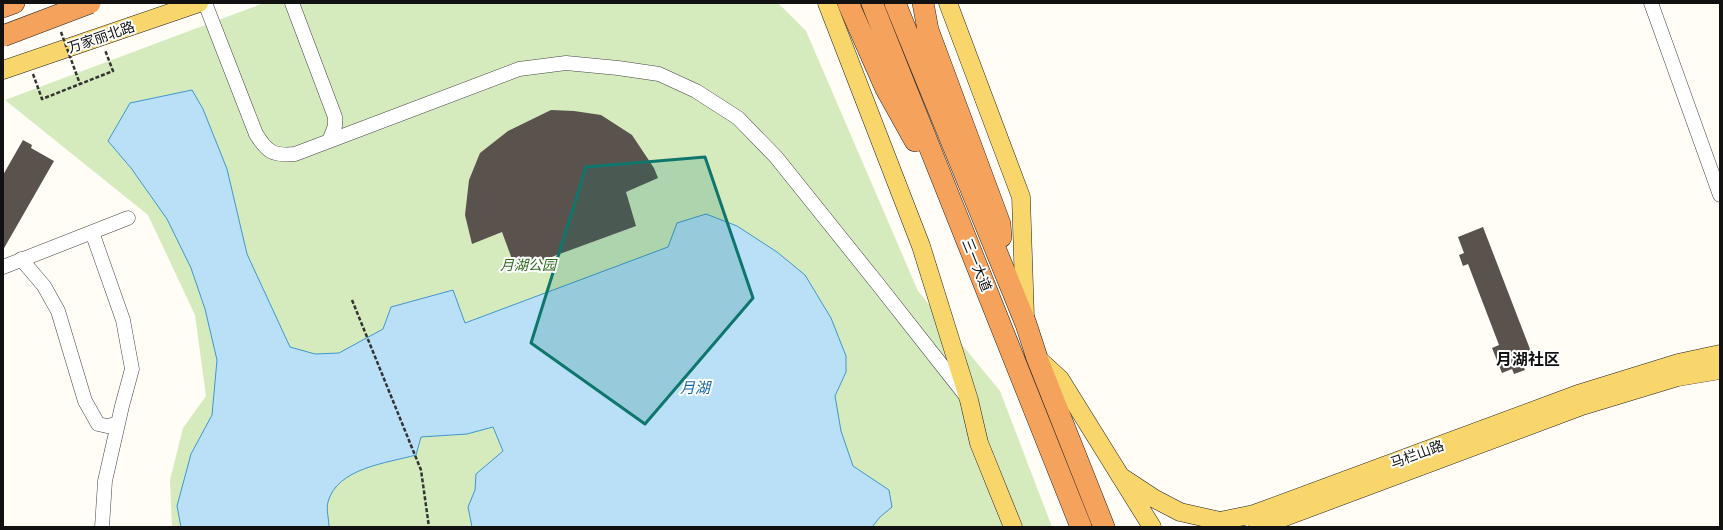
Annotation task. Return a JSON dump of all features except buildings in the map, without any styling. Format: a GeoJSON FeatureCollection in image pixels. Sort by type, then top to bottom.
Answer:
{"type":"FeatureCollection","features":[{"type":"Feature","properties":{"kind":"highway"},"geometry":{"type":"LineString","coordinates":[[3,7],[14,3]]}},
{"type":"Feature","properties":{"kind":"highway"},"geometry":{"type":"LineString","coordinates":[[3,36],[90,3]]}},
{"type":"Feature","properties":{"kind":"highway"},"geometry":{"type":"LineString","coordinates":[[848,3],[886,89],[960,223]]}},
{"type":"Feature","properties":{"kind":"highway","name":"三一大道"},"geometry":{"type":"LineString","coordinates":[[872,3],[1081,527]]}},
{"type":"Feature","properties":{"kind":"highway","name":"三一大道"},"geometry":{"type":"LineString","coordinates":[[896,3],[1026,324],[1037,358],[1104,527]]}},
{"type":"Feature","properties":{"kind":"highway"},"geometry":{"type":"LineString","coordinates":[[923,3],[928,30],[1000,224],[1004,272]]}},
{"type":"Feature","properties":{"kind":"main road","name":"万家丽北路"},"geometry":{"type":"LineString","coordinates":[[3,70],[199,3]]}},
{"type":"Feature","properties":{"kind":"main road"},"geometry":{"type":"LineString","coordinates":[[828,3],[922,246],[969,400],[979,443],[1013,527]]}},
{"type":"Feature","properties":{"kind":"main road"},"geometry":{"type":"LineString","coordinates":[[948,3],[1021,196],[1026,324]]}},
{"type":"Feature","properties":{"kind":"main road","name":"马栏山路"},"geometry":{"type":"LineString","coordinates":[[1120,476],[1155,499],[1180,512],[1220,521],[1254,514],[1582,393],[1678,363],[1720,354]]}},
{"type":"Feature","properties":{"kind":"main road"},"geometry":{"type":"LineString","coordinates":[[1037,358],[1060,379],[1152,527]]}},
{"type":"Feature","properties":{"kind":"main road","name":"马栏山路"},"geometry":{"type":"LineString","coordinates":[[1258,527],[1579,407],[1678,377],[1720,370]]}},
{"type":"Feature","properties":{"kind":"street"},"geometry":{"type":"LineString","coordinates":[[205,3],[256,134],[263,146],[272,153],[283,155],[295,154],[519,70],[566,63],[618,68],[659,74],[696,91],[738,118],[776,158],[969,400]]}},
{"type":"Feature","properties":{"kind":"street"},"geometry":{"type":"LineString","coordinates":[[292,3],[335,117],[335,126],[329,141]]}},
{"type":"Feature","properties":{"kind":"street"},"geometry":{"type":"LineString","coordinates":[[1651,3],[1715,166],[1720,195]]}},
{"type":"Feature","properties":{"kind":"street"},"geometry":{"type":"LineString","coordinates":[[335,117],[360,130]]}},
{"type":"Feature","properties":{"kind":"street"},"geometry":{"type":"LineString","coordinates":[[3,267],[128,218]]}},
{"type":"Feature","properties":{"kind":"street"},"geometry":{"type":"LineString","coordinates":[[92,232],[123,320],[132,369],[105,481],[102,527]]}},
{"type":"Feature","properties":{"kind":"street"},"geometry":{"type":"LineString","coordinates":[[21,259],[44,286],[58,311],[85,401],[98,424],[107,426],[118,424]]}},
{"type":"Feature","properties":{"kind":"path"},"geometry":{"type":"LineString","coordinates":[[59,25],[80,84]]}},
{"type":"Feature","properties":{"kind":"path"},"geometry":{"type":"LineString","coordinates":[[29,62],[42,99],[113,72],[100,37]]}},
{"type":"Feature","properties":{"kind":"path"},"geometry":{"type":"LineString","coordinates":[[352,300],[421,470],[428,527]]}},
{"type":"Feature","properties":{"kind":"highlighted area"},"geometry":{"type":"Polygon","coordinates":[[[705,157],[753,298],[645,424],[531,343],[586,167],[705,157]]]}},
{"type":"Feature","properties":{"kind":"green space","name":"月湖公园"},"geometry":{"type":"Polygon","coordinates":[[[264,3],[778,3],[806,31],[918,291],[1000,391],[1052,527],[172,527],[170,480],[183,428],[206,396],[195,315],[148,215],[5,100],[264,3]]]}},
{"type":"Feature","properties":{"kind":"water","name":"月湖"},"geometry":{"type":"Polygon","coordinates":[[[192,90],[203,109],[227,169],[247,254],[290,347],[315,354],[339,353],[383,329],[391,307],[453,290],[465,323],[668,247],[677,223],[706,214],[737,226],[777,252],[805,275],[831,318],[846,356],[846,372],[835,396],[841,431],[853,466],[889,490],[892,507],[880,517],[872,527],[472,527],[468,507],[475,490],[476,474],[503,451],[493,427],[467,434],[421,437],[416,455],[378,464],[352,474],[341,481],[333,491],[328,502],[327,511],[329,527],[181,527],[177,506],[191,454],[212,415],[217,360],[205,309],[191,268],[167,219],[131,168],[108,141],[130,103],[192,90]]]}},
{"type":"Feature","properties":{"kind":"district","name":"月湖社区"},"geometry":{"type":"Point","coordinates":[1528,359]}}]}
